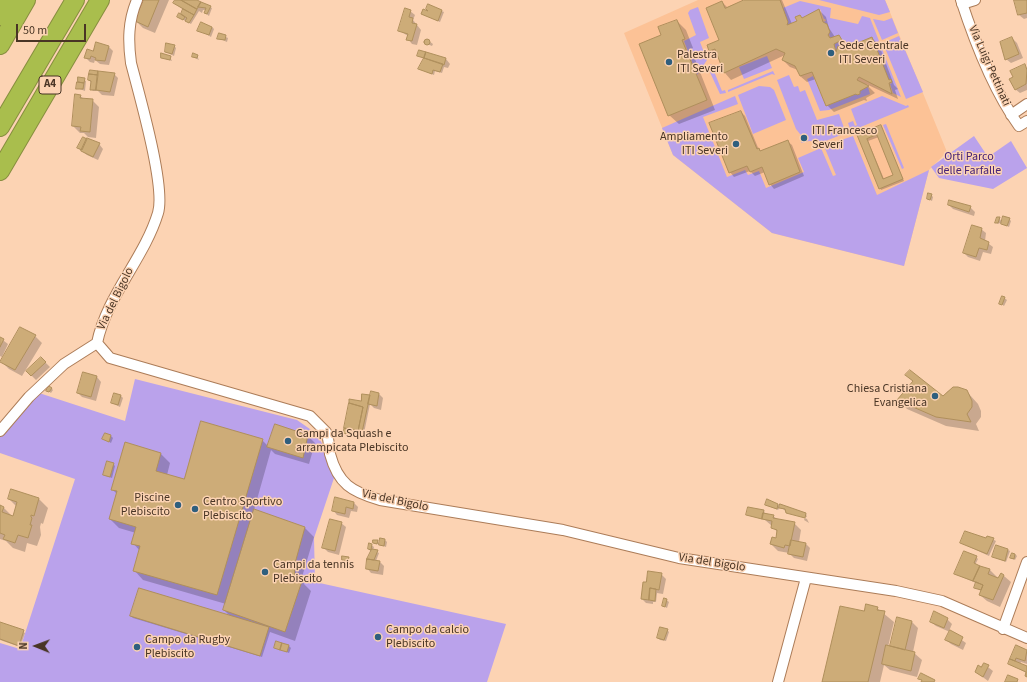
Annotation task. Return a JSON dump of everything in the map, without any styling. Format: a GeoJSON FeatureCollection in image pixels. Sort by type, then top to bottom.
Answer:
{"type":"FeatureCollection","features":[{"type":"Feature","properties":{"kind":"highway"},"geometry":{"type":"LineString","coordinates":[[0,16],[9,0]]}},
{"type":"Feature","properties":{"kind":"highway"},"geometry":{"type":"LineString","coordinates":[[0,44],[26,0]]}},
{"type":"Feature","properties":{"kind":"highway","name":"A4"},"geometry":{"type":"LineString","coordinates":[[0,127],[75,0]]}},
{"type":"Feature","properties":{"kind":"highway","name":"A4"},"geometry":{"type":"LineString","coordinates":[[0,171],[100,0]]}},
{"type":"Feature","properties":{"kind":"street","name":"Via del Bigolo"},"geometry":{"type":"LineString","coordinates":[[137,0],[131,21],[129,48],[159,184],[159,212],[143,246],[101,325],[97,343],[110,358],[310,416],[326,433],[331,455],[339,474],[347,487],[359,494],[380,500],[563,530],[679,558],[896,591],[942,601],[1003,629],[1027,638]]}},
{"type":"Feature","properties":{"kind":"street","name":"Via Luigi Pettinati"},"geometry":{"type":"LineString","coordinates":[[975,0],[962,2],[995,83],[1011,115],[1023,124]]}},
{"type":"Feature","properties":{"kind":"street"},"geometry":{"type":"LineString","coordinates":[[1011,115],[1027,104]]}},
{"type":"Feature","properties":{"kind":"street"},"geometry":{"type":"LineString","coordinates":[[0,431],[29,397],[64,364],[97,343]]}},
{"type":"Feature","properties":{"kind":"street"},"geometry":{"type":"LineString","coordinates":[[1003,629],[1027,562]]}},
{"type":"Feature","properties":{"kind":"street"},"geometry":{"type":"LineString","coordinates":[[778,682],[806,578]]}},
{"type":"Feature","properties":{"kind":"shaded area","name":"ITI Francesco Severi"},"geometry":{"type":"Polygon","coordinates":[[[698,0],[885,0],[947,152],[929,170],[904,266],[772,233],[673,155],[624,33],[698,0]]]}},
{"type":"Feature","properties":{"kind":"green space"},"geometry":{"type":"Polygon","coordinates":[[[819,0],[885,0],[890,12],[879,15],[819,0]]]}},
{"type":"Feature","properties":{"kind":"green space"},"geometry":{"type":"Polygon","coordinates":[[[800,1],[831,8],[830,18],[858,24],[862,16],[870,18],[879,41],[875,43],[872,37],[843,49],[839,47],[836,51],[834,44],[842,40],[839,35],[830,38],[827,24],[823,22],[826,21],[820,9],[802,18],[800,15],[795,17],[796,21],[787,25],[788,22],[783,8],[800,1]]]}},
{"type":"Feature","properties":{"kind":"green space"},"geometry":{"type":"Polygon","coordinates":[[[698,7],[709,38],[700,42],[707,60],[697,75],[684,41],[696,35],[688,13],[690,10],[698,7]]]}},
{"type":"Feature","properties":{"kind":"green space"},"geometry":{"type":"Polygon","coordinates":[[[892,18],[898,33],[882,40],[873,19],[884,21],[892,18]]]}},
{"type":"Feature","properties":{"kind":"green space"},"geometry":{"type":"Polygon","coordinates":[[[899,36],[923,92],[906,99],[883,43],[899,36]]]}},
{"type":"Feature","properties":{"kind":"green space"},"geometry":{"type":"Polygon","coordinates":[[[880,44],[901,97],[893,93],[890,84],[892,83],[891,79],[889,80],[875,46],[880,44]]]}},
{"type":"Feature","properties":{"kind":"green space"},"geometry":{"type":"Polygon","coordinates":[[[767,56],[772,68],[744,79],[739,67],[767,56]]]}},
{"type":"Feature","properties":{"kind":"green space"},"geometry":{"type":"Polygon","coordinates":[[[711,64],[722,91],[725,90],[726,93],[720,94],[708,68],[711,64]]]}},
{"type":"Feature","properties":{"kind":"green space"},"geometry":{"type":"Polygon","coordinates":[[[773,71],[775,75],[772,74],[728,92],[728,90],[773,71]]]}},
{"type":"Feature","properties":{"kind":"green space"},"geometry":{"type":"Polygon","coordinates":[[[789,75],[794,87],[798,86],[800,92],[805,90],[817,120],[839,114],[846,133],[823,142],[809,141],[801,143],[804,139],[796,129],[777,80],[789,75]]]}},
{"type":"Feature","properties":{"kind":"green space"},"geometry":{"type":"Polygon","coordinates":[[[813,76],[826,106],[856,94],[860,94],[860,91],[868,87],[870,94],[829,110],[820,111],[807,79],[813,76]]]}},
{"type":"Feature","properties":{"kind":"green space"},"geometry":{"type":"Polygon","coordinates":[[[759,86],[770,87],[774,90],[786,120],[753,134],[738,95],[759,86]]]}},
{"type":"Feature","properties":{"kind":"green space"},"geometry":{"type":"Polygon","coordinates":[[[735,96],[738,104],[703,117],[727,177],[745,170],[748,175],[759,171],[766,188],[804,172],[798,158],[821,148],[833,176],[836,175],[824,146],[853,136],[877,195],[929,170],[904,266],[772,233],[673,155],[662,128],[735,96]]]}},
{"type":"Feature","properties":{"kind":"green space"},"geometry":{"type":"Polygon","coordinates":[[[882,96],[906,106],[908,105],[909,107],[851,131],[848,123],[853,121],[855,126],[857,125],[851,109],[882,96]]]}},
{"type":"Feature","properties":{"kind":"green space"},"geometry":{"type":"Polygon","coordinates":[[[886,124],[904,168],[902,169],[883,125],[886,124]]]}},
{"type":"Feature","properties":{"kind":"green space","name":"Orti Parco delle Farfalle"},"geometry":{"type":"Polygon","coordinates":[[[974,136],[988,157],[1011,141],[1027,168],[993,189],[939,178],[931,167],[974,136]]]}},
{"type":"Feature","properties":{"kind":"green space","name":"Centro Sportivo Plebiscito"},"geometry":{"type":"Polygon","coordinates":[[[135,379],[297,420],[317,434],[329,457],[334,478],[314,538],[315,582],[506,624],[487,682],[0,682],[0,643],[20,649],[75,479],[0,453],[0,437],[39,393],[125,421],[135,379]]]}},
{"type":"Feature","properties":{"kind":"building"},"geometry":{"type":"Polygon","coordinates":[[[144,0],[159,0],[148,27],[135,21],[144,0]]]}},
{"type":"Feature","properties":{"kind":"building"},"geometry":{"type":"Polygon","coordinates":[[[175,0],[181,0],[197,9],[194,15],[173,3],[175,0]]]}},
{"type":"Feature","properties":{"kind":"building"},"geometry":{"type":"Polygon","coordinates":[[[181,0],[197,0],[201,2],[197,9],[181,0]]]}},
{"type":"Feature","properties":{"kind":"building","name":"Sede Centrale ITI Severi"},"geometry":{"type":"Polygon","coordinates":[[[744,0],[780,0],[788,22],[787,25],[797,21],[795,17],[800,15],[802,18],[819,9],[823,22],[827,24],[830,32],[828,35],[830,38],[839,35],[842,40],[834,44],[836,52],[838,46],[843,49],[872,37],[889,80],[891,79],[892,82],[889,83],[892,94],[859,77],[857,80],[869,86],[860,91],[860,94],[856,94],[826,106],[812,72],[800,76],[795,66],[782,60],[785,53],[776,49],[724,73],[715,49],[709,51],[707,45],[719,40],[706,8],[722,1],[725,8],[744,0]]]}},
{"type":"Feature","properties":{"kind":"building"},"geometry":{"type":"Polygon","coordinates":[[[1014,0],[1027,0],[1027,13],[1018,15],[1014,0]]]}},
{"type":"Feature","properties":{"kind":"building"},"geometry":{"type":"Polygon","coordinates":[[[201,2],[211,6],[207,14],[204,13],[206,8],[198,7],[201,2]]]}},
{"type":"Feature","properties":{"kind":"building"},"geometry":{"type":"Polygon","coordinates":[[[428,4],[442,10],[438,21],[421,14],[423,9],[428,11],[426,9],[428,4]]]}},
{"type":"Feature","properties":{"kind":"building"},"geometry":{"type":"Polygon","coordinates":[[[405,8],[411,10],[409,17],[413,18],[412,23],[417,24],[412,41],[406,40],[408,34],[398,31],[405,8]]]}},
{"type":"Feature","properties":{"kind":"building"},"geometry":{"type":"Polygon","coordinates":[[[183,9],[194,15],[189,23],[185,21],[187,18],[181,14],[183,9]]]}},
{"type":"Feature","properties":{"kind":"building"},"geometry":{"type":"Polygon","coordinates":[[[179,13],[185,17],[183,20],[177,17],[179,13]]]}},
{"type":"Feature","properties":{"kind":"building","name":"Palestra ITI Severi"},"geometry":{"type":"Polygon","coordinates":[[[677,20],[685,39],[682,40],[707,100],[668,116],[639,44],[661,35],[658,27],[677,20]]]}},
{"type":"Feature","properties":{"kind":"building"},"geometry":{"type":"Polygon","coordinates":[[[201,22],[212,27],[209,35],[197,31],[201,22]]]}},
{"type":"Feature","properties":{"kind":"building"},"geometry":{"type":"Polygon","coordinates":[[[219,33],[226,35],[225,40],[217,39],[219,33]]]}},
{"type":"Feature","properties":{"kind":"building"},"geometry":{"type":"Polygon","coordinates":[[[1012,37],[1019,54],[1005,60],[1000,42],[1012,37]]]}},
{"type":"Feature","properties":{"kind":"building"},"geometry":{"type":"Polygon","coordinates":[[[427,39],[430,42],[427,45],[424,42],[427,39]]]}},
{"type":"Feature","properties":{"kind":"building"},"geometry":{"type":"Polygon","coordinates":[[[96,42],[109,46],[105,61],[95,60],[96,58],[91,56],[90,59],[84,58],[87,49],[93,51],[96,42]]]}},
{"type":"Feature","properties":{"kind":"building"},"geometry":{"type":"Polygon","coordinates":[[[166,43],[175,45],[172,54],[165,52],[166,43]]]}},
{"type":"Feature","properties":{"kind":"building"},"geometry":{"type":"Polygon","coordinates":[[[419,50],[426,52],[424,58],[417,56],[419,50]]]}},
{"type":"Feature","properties":{"kind":"building"},"geometry":{"type":"Polygon","coordinates":[[[426,52],[446,58],[444,65],[424,58],[426,52]]]}},
{"type":"Feature","properties":{"kind":"building"},"geometry":{"type":"Polygon","coordinates":[[[161,53],[171,56],[170,60],[161,58],[161,53]]]}},
{"type":"Feature","properties":{"kind":"building"},"geometry":{"type":"Polygon","coordinates":[[[193,53],[198,55],[197,58],[192,57],[193,53]]]}},
{"type":"Feature","properties":{"kind":"building"},"geometry":{"type":"Polygon","coordinates":[[[424,58],[443,64],[440,72],[433,70],[432,74],[418,69],[424,58]]]}},
{"type":"Feature","properties":{"kind":"building"},"geometry":{"type":"Polygon","coordinates":[[[1025,64],[1027,70],[1026,84],[1015,90],[1009,79],[1013,77],[1010,71],[1025,64]]]}},
{"type":"Feature","properties":{"kind":"building"},"geometry":{"type":"Polygon","coordinates":[[[90,70],[98,71],[98,75],[89,74],[90,70]]]}},
{"type":"Feature","properties":{"kind":"building"},"geometry":{"type":"Polygon","coordinates":[[[98,71],[115,73],[110,92],[96,90],[98,71]]]}},
{"type":"Feature","properties":{"kind":"building"},"geometry":{"type":"Polygon","coordinates":[[[89,74],[98,75],[96,90],[90,90],[91,81],[88,80],[89,74]]]}},
{"type":"Feature","properties":{"kind":"building"},"geometry":{"type":"Polygon","coordinates":[[[78,77],[85,78],[84,83],[78,82],[78,77]]]}},
{"type":"Feature","properties":{"kind":"building"},"geometry":{"type":"Polygon","coordinates":[[[77,82],[84,83],[83,89],[76,89],[77,82]]]}},
{"type":"Feature","properties":{"kind":"building"},"geometry":{"type":"Polygon","coordinates":[[[75,94],[81,95],[80,98],[93,99],[90,132],[80,131],[81,127],[72,126],[75,94]]]}},
{"type":"Feature","properties":{"kind":"building","name":"Ampliamento ITI Severi"},"geometry":{"type":"Polygon","coordinates":[[[741,111],[757,149],[759,148],[760,151],[788,140],[800,172],[769,185],[762,167],[750,172],[747,166],[729,173],[709,123],[741,111]]]}},
{"type":"Feature","properties":{"kind":"building"},"geometry":{"type":"Polygon","coordinates":[[[881,125],[903,179],[879,189],[857,135],[881,125]],[[877,135],[867,139],[883,179],[893,175],[877,135]]]}},
{"type":"Feature","properties":{"kind":"building"},"geometry":{"type":"Polygon","coordinates":[[[83,137],[87,139],[82,150],[77,148],[83,137]]]}},
{"type":"Feature","properties":{"kind":"building"},"geometry":{"type":"Polygon","coordinates":[[[87,138],[100,143],[93,157],[81,151],[87,138]]]}},
{"type":"Feature","properties":{"kind":"building"},"geometry":{"type":"Polygon","coordinates":[[[928,193],[932,194],[930,200],[927,199],[928,193]]]}},
{"type":"Feature","properties":{"kind":"building"},"geometry":{"type":"Polygon","coordinates":[[[949,200],[971,206],[969,212],[948,205],[949,200]]]}},
{"type":"Feature","properties":{"kind":"building"},"geometry":{"type":"Polygon","coordinates":[[[1003,216],[1010,218],[1007,226],[1001,224],[1003,216]]]}},
{"type":"Feature","properties":{"kind":"building"},"geometry":{"type":"Polygon","coordinates":[[[997,217],[1000,217],[998,223],[995,223],[997,217]]]}},
{"type":"Feature","properties":{"kind":"building"},"geometry":{"type":"Polygon","coordinates":[[[972,225],[982,228],[980,238],[989,242],[987,250],[979,248],[976,257],[963,253],[972,225]]]}},
{"type":"Feature","properties":{"kind":"building"},"geometry":{"type":"Polygon","coordinates":[[[1002,296],[1005,297],[1002,305],[999,304],[1002,296]]]}},
{"type":"Feature","properties":{"kind":"building"},"geometry":{"type":"Polygon","coordinates":[[[20,327],[36,335],[15,370],[0,362],[20,327]]]}},
{"type":"Feature","properties":{"kind":"building"},"geometry":{"type":"Polygon","coordinates":[[[0,337],[4,339],[0,347],[0,337]]]}},
{"type":"Feature","properties":{"kind":"building"},"geometry":{"type":"Polygon","coordinates":[[[41,357],[46,362],[31,376],[26,371],[41,357]]]}},
{"type":"Feature","properties":{"kind":"building","name":"Chiesa Cristiana Evangelica"},"geometry":{"type":"Polygon","coordinates":[[[910,370],[943,396],[953,387],[967,390],[972,401],[972,407],[967,414],[971,422],[936,417],[897,400],[913,381],[905,375],[910,370]]]}},
{"type":"Feature","properties":{"kind":"building"},"geometry":{"type":"Polygon","coordinates":[[[83,372],[97,376],[91,397],[77,393],[83,372]]]}},
{"type":"Feature","properties":{"kind":"building"},"geometry":{"type":"Polygon","coordinates":[[[49,386],[52,388],[49,392],[46,391],[49,386]]]}},
{"type":"Feature","properties":{"kind":"building"},"geometry":{"type":"Polygon","coordinates":[[[371,391],[379,393],[377,406],[368,404],[371,391]]]}},
{"type":"Feature","properties":{"kind":"building"},"geometry":{"type":"Polygon","coordinates":[[[114,393],[121,395],[118,405],[111,403],[114,393]]]}},
{"type":"Feature","properties":{"kind":"building"},"geometry":{"type":"Polygon","coordinates":[[[362,394],[370,395],[361,437],[343,433],[344,428],[358,431],[363,407],[349,403],[349,399],[361,401],[362,394]]]}},
{"type":"Feature","properties":{"kind":"building"},"geometry":{"type":"Polygon","coordinates":[[[349,403],[363,407],[358,431],[344,428],[349,403]]]}},
{"type":"Feature","properties":{"kind":"building","name":"Piscine Plebiscito"},"geometry":{"type":"Polygon","coordinates":[[[201,421],[263,439],[217,595],[133,571],[140,546],[131,544],[136,527],[109,519],[117,491],[111,490],[125,442],[161,453],[156,471],[184,479],[201,421]]]}},
{"type":"Feature","properties":{"kind":"building","name":"Campi da Squash e arrampicata Plebiscito"},"geometry":{"type":"Polygon","coordinates":[[[275,424],[308,435],[303,458],[267,447],[275,424]]]}},
{"type":"Feature","properties":{"kind":"building"},"geometry":{"type":"Polygon","coordinates":[[[105,433],[111,435],[109,442],[102,439],[105,433]]]}},
{"type":"Feature","properties":{"kind":"building"},"geometry":{"type":"Polygon","coordinates":[[[107,461],[114,463],[110,477],[103,475],[107,461]]]}},
{"type":"Feature","properties":{"kind":"building"},"geometry":{"type":"Polygon","coordinates":[[[11,489],[39,498],[34,516],[31,515],[32,518],[30,525],[32,525],[28,538],[18,535],[15,543],[3,539],[5,535],[0,533],[0,505],[4,507],[2,512],[13,516],[17,502],[8,499],[11,489]]]}},
{"type":"Feature","properties":{"kind":"building"},"geometry":{"type":"Polygon","coordinates":[[[335,497],[354,502],[353,509],[346,507],[345,514],[332,511],[335,497]]]}},
{"type":"Feature","properties":{"kind":"building"},"geometry":{"type":"Polygon","coordinates":[[[767,499],[778,504],[777,509],[765,505],[767,499]]]}},
{"type":"Feature","properties":{"kind":"building"},"geometry":{"type":"Polygon","coordinates":[[[780,504],[806,513],[805,518],[786,513],[785,509],[779,508],[780,504]]]}},
{"type":"Feature","properties":{"kind":"building"},"geometry":{"type":"Polygon","coordinates":[[[748,507],[764,510],[762,519],[746,515],[748,507]]]}},
{"type":"Feature","properties":{"kind":"building","name":"Campi da tennis Plebiscito"},"geometry":{"type":"Polygon","coordinates":[[[254,509],[305,527],[294,567],[295,576],[302,581],[285,632],[223,610],[254,509]]]}},
{"type":"Feature","properties":{"kind":"building"},"geometry":{"type":"Polygon","coordinates":[[[763,513],[774,515],[773,518],[795,522],[790,546],[785,545],[784,548],[770,544],[772,537],[776,538],[777,530],[771,528],[772,521],[762,519],[763,513]]]}},
{"type":"Feature","properties":{"kind":"building"},"geometry":{"type":"Polygon","coordinates":[[[330,519],[342,522],[335,551],[322,548],[330,519]]]}},
{"type":"Feature","properties":{"kind":"building"},"geometry":{"type":"Polygon","coordinates":[[[965,531],[986,538],[987,536],[994,538],[987,554],[960,543],[965,531]]]}},
{"type":"Feature","properties":{"kind":"building"},"geometry":{"type":"Polygon","coordinates":[[[380,538],[385,539],[384,546],[379,545],[380,538]]]}},
{"type":"Feature","properties":{"kind":"building"},"geometry":{"type":"Polygon","coordinates":[[[373,540],[378,540],[377,544],[373,543],[373,540]]]}},
{"type":"Feature","properties":{"kind":"building"},"geometry":{"type":"Polygon","coordinates":[[[791,540],[806,543],[803,557],[788,554],[791,540]]]}},
{"type":"Feature","properties":{"kind":"building"},"geometry":{"type":"Polygon","coordinates":[[[369,543],[372,544],[371,550],[368,549],[369,543]]]}},
{"type":"Feature","properties":{"kind":"building"},"geometry":{"type":"Polygon","coordinates":[[[996,545],[1008,549],[1005,561],[992,557],[996,545]]]}},
{"type":"Feature","properties":{"kind":"building"},"geometry":{"type":"Polygon","coordinates":[[[372,549],[378,550],[374,560],[367,559],[372,549]]]}},
{"type":"Feature","properties":{"kind":"building"},"geometry":{"type":"Polygon","coordinates":[[[964,551],[977,556],[974,563],[980,566],[973,581],[954,574],[964,551]]]}},
{"type":"Feature","properties":{"kind":"building"},"geometry":{"type":"Polygon","coordinates":[[[1012,553],[1015,554],[1014,559],[1010,558],[1012,553]]]}},
{"type":"Feature","properties":{"kind":"building"},"geometry":{"type":"Polygon","coordinates":[[[342,556],[349,557],[348,561],[342,560],[342,556]]]}},
{"type":"Feature","properties":{"kind":"building"},"geometry":{"type":"Polygon","coordinates":[[[367,559],[380,561],[378,571],[366,569],[367,559]]]}},
{"type":"Feature","properties":{"kind":"building"},"geometry":{"type":"Polygon","coordinates":[[[980,566],[990,569],[988,574],[998,578],[1001,573],[1004,575],[993,600],[979,595],[983,585],[973,581],[980,566]]]}},
{"type":"Feature","properties":{"kind":"building"},"geometry":{"type":"Polygon","coordinates":[[[648,571],[662,573],[659,590],[650,588],[649,600],[641,599],[643,582],[646,582],[648,571]]]}},
{"type":"Feature","properties":{"kind":"building"},"geometry":{"type":"Polygon","coordinates":[[[976,582],[983,585],[981,590],[974,588],[976,582]]]}},
{"type":"Feature","properties":{"kind":"building"},"geometry":{"type":"Polygon","coordinates":[[[139,588],[269,627],[260,656],[130,616],[139,588]]]}},
{"type":"Feature","properties":{"kind":"building"},"geometry":{"type":"Polygon","coordinates":[[[650,588],[656,589],[655,601],[649,600],[650,588]]]}},
{"type":"Feature","properties":{"kind":"building"},"geometry":{"type":"Polygon","coordinates":[[[664,598],[667,599],[665,607],[662,606],[664,598]]]}},
{"type":"Feature","properties":{"kind":"building"},"geometry":{"type":"Polygon","coordinates":[[[866,604],[878,607],[877,610],[885,611],[868,682],[822,682],[840,606],[864,611],[866,604]]]}},
{"type":"Feature","properties":{"kind":"building"},"geometry":{"type":"Polygon","coordinates":[[[934,611],[948,618],[944,628],[930,622],[934,611]]]}},
{"type":"Feature","properties":{"kind":"building"},"geometry":{"type":"Polygon","coordinates":[[[897,617],[912,621],[905,650],[890,646],[897,617]]]}},
{"type":"Feature","properties":{"kind":"building"},"geometry":{"type":"Polygon","coordinates":[[[0,622],[24,630],[19,646],[0,639],[0,622]]]}},
{"type":"Feature","properties":{"kind":"building"},"geometry":{"type":"Polygon","coordinates":[[[660,627],[668,629],[664,640],[657,638],[660,627]]]}},
{"type":"Feature","properties":{"kind":"building"},"geometry":{"type":"Polygon","coordinates":[[[950,630],[963,637],[959,646],[945,640],[950,630]]]}},
{"type":"Feature","properties":{"kind":"building"},"geometry":{"type":"Polygon","coordinates":[[[276,641],[282,643],[280,650],[274,648],[276,641]]]}},
{"type":"Feature","properties":{"kind":"building"},"geometry":{"type":"Polygon","coordinates":[[[282,643],[289,645],[287,652],[280,650],[282,643]]]}},
{"type":"Feature","properties":{"kind":"building"},"geometry":{"type":"Polygon","coordinates":[[[886,645],[915,652],[911,671],[882,664],[886,645]]]}},
{"type":"Feature","properties":{"kind":"building"},"geometry":{"type":"Polygon","coordinates":[[[1016,645],[1027,650],[1025,661],[1016,658],[1015,661],[1010,659],[1016,645]]]}},
{"type":"Feature","properties":{"kind":"building"},"geometry":{"type":"Polygon","coordinates":[[[1010,659],[1027,666],[1027,677],[1025,676],[1026,672],[1008,664],[1010,659]]]}},
{"type":"Feature","properties":{"kind":"building"},"geometry":{"type":"Polygon","coordinates":[[[984,663],[989,665],[983,677],[975,672],[978,665],[981,667],[984,663]]]}},
{"type":"Feature","properties":{"kind":"building"},"geometry":{"type":"Polygon","coordinates":[[[921,673],[935,680],[934,682],[921,682],[922,680],[918,679],[921,673]]]}},
{"type":"Feature","properties":{"kind":"building"},"geometry":{"type":"Polygon","coordinates":[[[1008,675],[1018,679],[1017,682],[1005,682],[1008,675]]]}},
{"type":"Feature","properties":{"kind":"place","name":"Sede Centrale ITI Severi"},"geometry":{"type":"Point","coordinates":[831,53]}},
{"type":"Feature","properties":{"kind":"place","name":"Palestra ITI Severi"},"geometry":{"type":"Point","coordinates":[669,62]}},
{"type":"Feature","properties":{"kind":"place","name":"ITI Francesco Severi"},"geometry":{"type":"Point","coordinates":[804,138]}},
{"type":"Feature","properties":{"kind":"place","name":"Ampliamento ITI Severi"},"geometry":{"type":"Point","coordinates":[736,144]}},
{"type":"Feature","properties":{"kind":"place","name":"Chiesa Cristiana Evangelica"},"geometry":{"type":"Point","coordinates":[935,396]}},
{"type":"Feature","properties":{"kind":"place","name":"Campi da Squash e arrampicata Plebiscito"},"geometry":{"type":"Point","coordinates":[288,441]}},
{"type":"Feature","properties":{"kind":"place","name":"Piscine Plebiscito"},"geometry":{"type":"Point","coordinates":[178,505]}},
{"type":"Feature","properties":{"kind":"place","name":"Centro Sportivo Plebiscito"},"geometry":{"type":"Point","coordinates":[195,509]}},
{"type":"Feature","properties":{"kind":"place","name":"Campi da tennis Plebiscito"},"geometry":{"type":"Point","coordinates":[265,572]}},
{"type":"Feature","properties":{"kind":"place","name":"Campo da calcio Plebiscito"},"geometry":{"type":"Point","coordinates":[378,637]}},
{"type":"Feature","properties":{"kind":"place","name":"Campo da Rugby Plebiscito"},"geometry":{"type":"Point","coordinates":[137,647]}}]}
